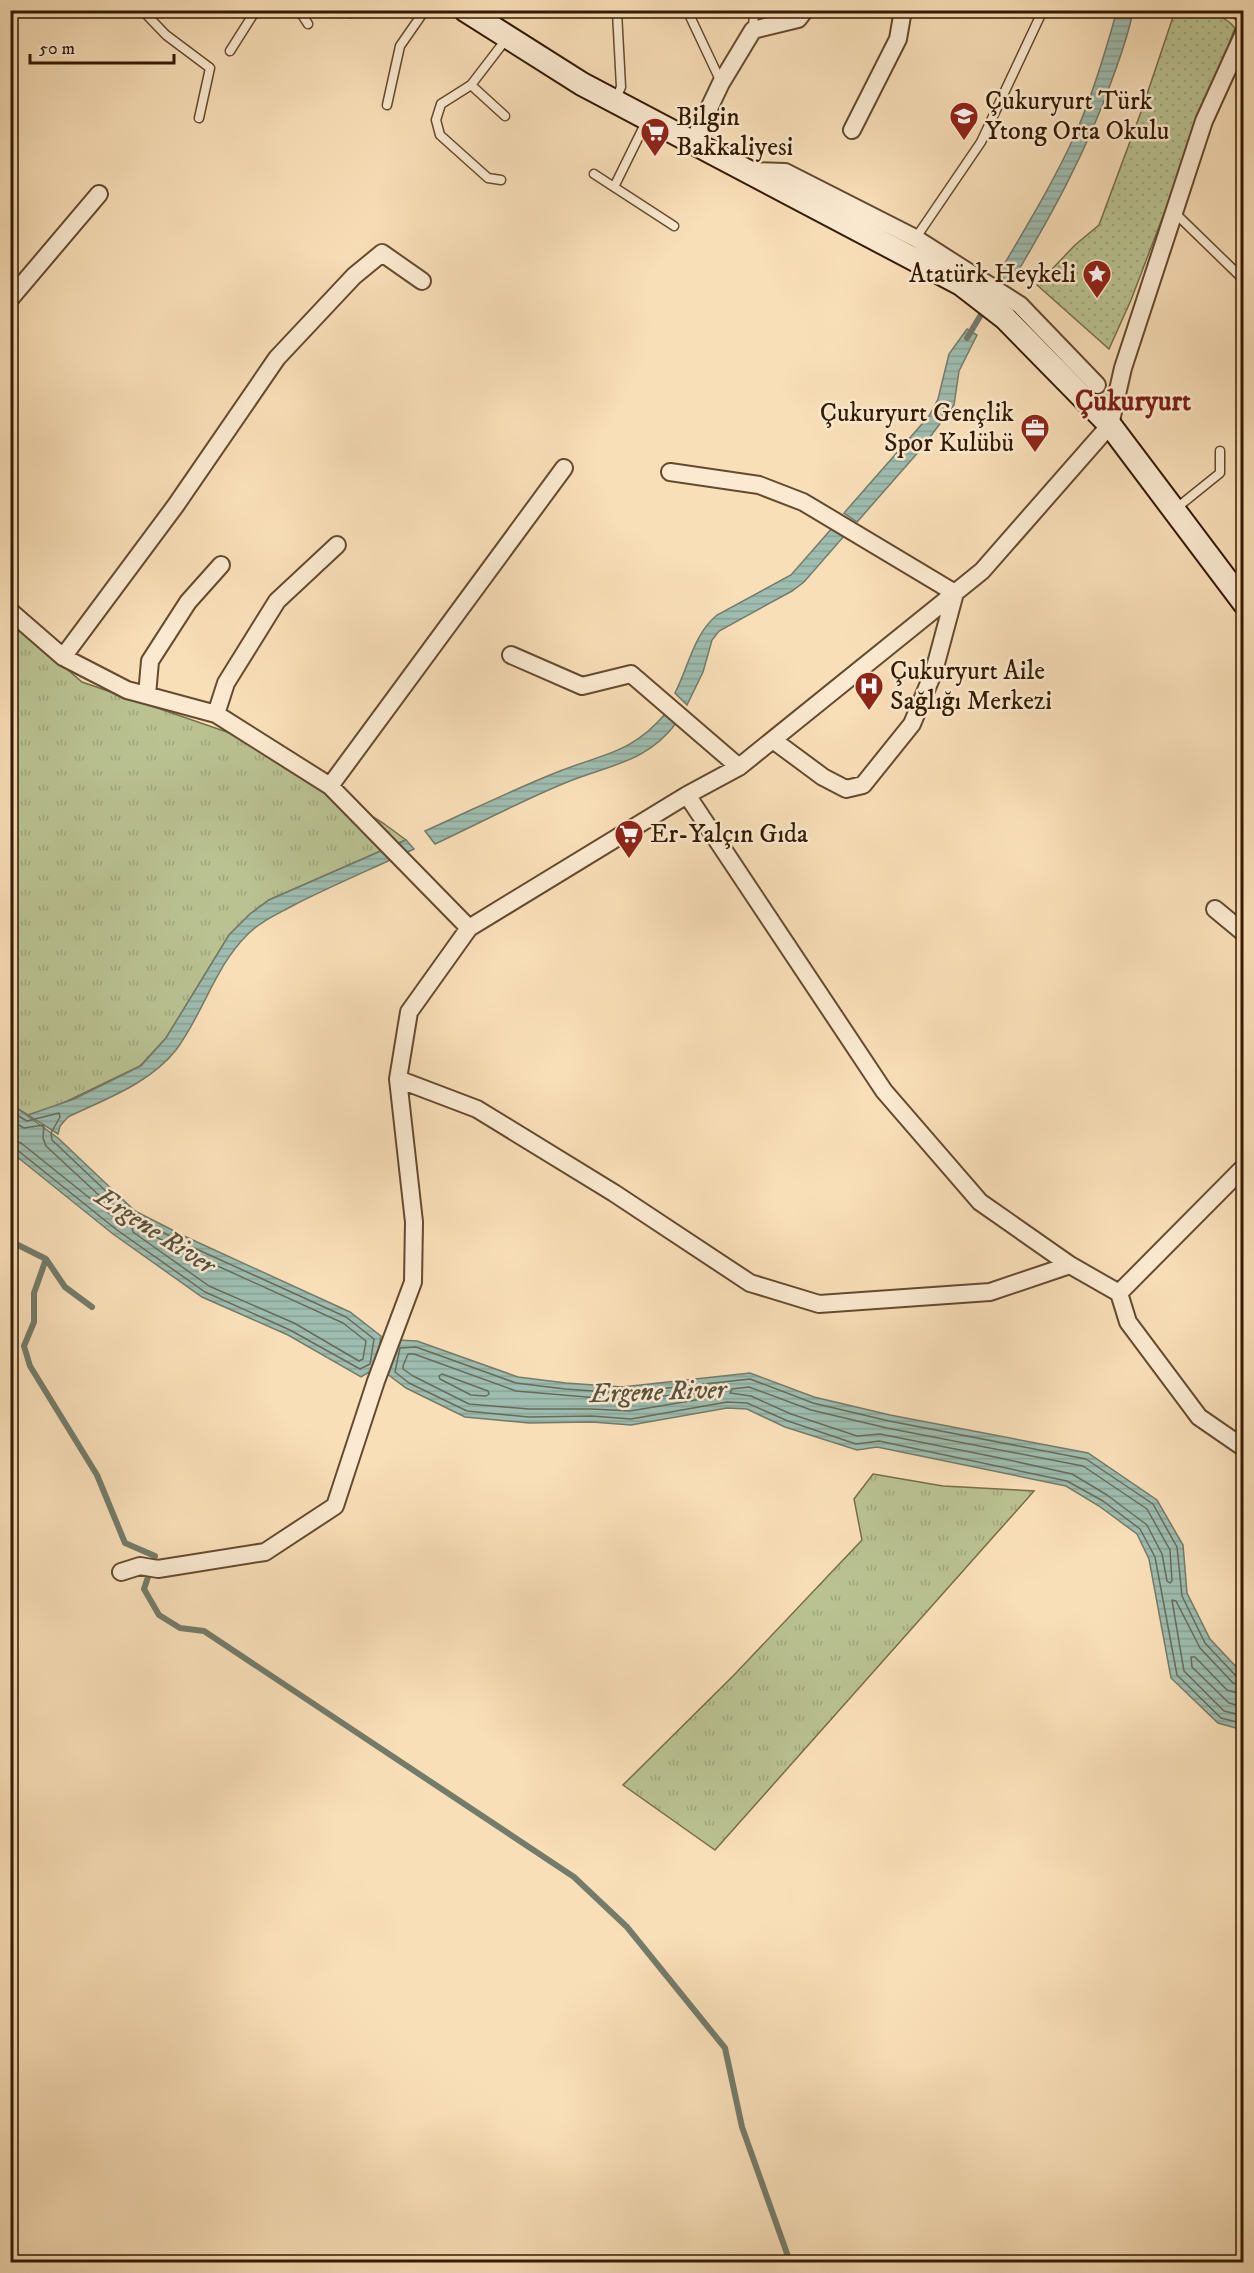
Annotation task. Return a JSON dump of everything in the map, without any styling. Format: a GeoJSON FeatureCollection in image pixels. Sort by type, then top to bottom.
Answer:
{"type":"FeatureCollection","features":[{"type":"Feature","properties":{"kind":"main road"},"geometry":{"type":"LineString","coordinates":[[465,11],[582,84],[748,171],[910,246],[961,284],[1005,318],[1089,390],[1110,425],[1244,603]]}},
{"type":"Feature","properties":{"kind":"street"},"geometry":{"type":"LineString","coordinates":[[693,142],[721,83],[753,30],[798,19],[806,10]]}},
{"type":"Feature","properties":{"kind":"street"},"geometry":{"type":"LineString","coordinates":[[852,130],[898,39],[903,10]]}},
{"type":"Feature","properties":{"kind":"street"},"geometry":{"type":"LineString","coordinates":[[1238,10],[1244,14]]}},
{"type":"Feature","properties":{"kind":"street"},"geometry":{"type":"LineString","coordinates":[[121,1572],[140,1566],[158,1569],[265,1552],[335,1506],[376,1381],[413,1282],[414,1222],[398,1079],[409,1012],[469,928],[687,795],[739,767],[982,571],[1110,425],[1123,368],[1204,121],[1244,33]]}},
{"type":"Feature","properties":{"kind":"street"},"geometry":{"type":"LineString","coordinates":[[10,299],[99,194]]}},
{"type":"Feature","properties":{"kind":"street"},"geometry":{"type":"LineString","coordinates":[[910,246],[996,290],[1020,305],[1089,390],[1123,368]]}},
{"type":"Feature","properties":{"kind":"street"},"geometry":{"type":"LineString","coordinates":[[63,657],[176,505],[277,358],[354,276],[382,253],[422,281]]}},
{"type":"Feature","properties":{"kind":"street"},"geometry":{"type":"LineString","coordinates":[[330,786],[564,468]]}},
{"type":"Feature","properties":{"kind":"street"},"geometry":{"type":"LineString","coordinates":[[670,472],[759,485],[803,501],[955,593]]}},
{"type":"Feature","properties":{"kind":"street"},"geometry":{"type":"LineString","coordinates":[[216,714],[226,683],[277,601],[337,546]]}},
{"type":"Feature","properties":{"kind":"street"},"geometry":{"type":"LineString","coordinates":[[147,695],[150,661],[188,602],[221,565]]}},
{"type":"Feature","properties":{"kind":"street"},"geometry":{"type":"LineString","coordinates":[[773,740],[823,777],[846,789],[863,785],[912,724],[934,671],[955,593]]}},
{"type":"Feature","properties":{"kind":"street"},"geometry":{"type":"LineString","coordinates":[[10,610],[63,657],[127,690],[216,714],[330,786],[469,928]]}},
{"type":"Feature","properties":{"kind":"street"},"geometry":{"type":"LineString","coordinates":[[511,655],[582,686],[631,674],[739,767]]}},
{"type":"Feature","properties":{"kind":"street"},"geometry":{"type":"LineString","coordinates":[[687,795],[884,1091],[980,1202],[1070,1265],[1119,1293],[1128,1322],[1199,1417],[1244,1448]]}},
{"type":"Feature","properties":{"kind":"street"},"geometry":{"type":"LineString","coordinates":[[1215,909],[1244,933]]}},
{"type":"Feature","properties":{"kind":"street"},"geometry":{"type":"LineString","coordinates":[[398,1079],[477,1109],[614,1193],[750,1282],[819,1304],[990,1292],[1070,1265]]}},
{"type":"Feature","properties":{"kind":"street"},"geometry":{"type":"LineString","coordinates":[[1119,1293],[1244,1167]]}},
{"type":"Feature","properties":{"kind":"lane"},"geometry":{"type":"LineString","coordinates":[[142,10],[166,35],[210,68],[199,118]]}},
{"type":"Feature","properties":{"kind":"lane"},"geometry":{"type":"LineString","coordinates":[[230,51],[256,10]]}},
{"type":"Feature","properties":{"kind":"lane"},"geometry":{"type":"LineString","coordinates":[[299,10],[308,24]]}},
{"type":"Feature","properties":{"kind":"lane"},"geometry":{"type":"LineString","coordinates":[[387,105],[400,46],[425,10]]}},
{"type":"Feature","properties":{"kind":"lane"},"geometry":{"type":"LineString","coordinates":[[687,10],[721,83]]}},
{"type":"Feature","properties":{"kind":"lane"},"geometry":{"type":"LineString","coordinates":[[753,30],[754,10]]}},
{"type":"Feature","properties":{"kind":"lane"},"geometry":{"type":"LineString","coordinates":[[910,246],[981,142],[1043,10]]}},
{"type":"Feature","properties":{"kind":"lane"},"geometry":{"type":"LineString","coordinates":[[615,101],[621,87],[617,12]]}},
{"type":"Feature","properties":{"kind":"lane"},"geometry":{"type":"LineString","coordinates":[[501,180],[488,178],[440,135],[436,120],[441,104],[471,86],[507,38]]}},
{"type":"Feature","properties":{"kind":"lane"},"geometry":{"type":"LineString","coordinates":[[471,86],[505,116]]}},
{"type":"Feature","properties":{"kind":"lane"},"geometry":{"type":"LineString","coordinates":[[614,187],[648,118]]}},
{"type":"Feature","properties":{"kind":"lane"},"geometry":{"type":"LineString","coordinates":[[594,174],[674,226]]}},
{"type":"Feature","properties":{"kind":"lane"},"geometry":{"type":"LineString","coordinates":[[1174,212],[1244,280]]}},
{"type":"Feature","properties":{"kind":"lane"},"geometry":{"type":"LineString","coordinates":[[1173,510],[1220,473],[1220,451]]}},
{"type":"Feature","properties":{"kind":"green space"},"geometry":{"type":"Polygon","coordinates":[[[1175,11],[1216,15],[1230,22],[1235,28],[1131,300],[1109,349],[1037,285],[1075,245],[1099,225],[1175,11]]]}},
{"type":"Feature","properties":{"kind":"green space"},"geometry":{"type":"Polygon","coordinates":[[[10,620],[82,682],[256,742],[406,840],[269,900],[250,914],[229,935],[166,1038],[140,1066],[55,1107],[28,1115],[13,1106],[10,1097],[10,620]]]}},
{"type":"Feature","properties":{"kind":"green space"},"geometry":{"type":"Polygon","coordinates":[[[873,1474],[943,1486],[1034,1491],[715,1850],[623,1785],[734,1675],[862,1540],[854,1499],[873,1474]]]}},
{"type":"Feature","properties":{"kind":"water"},"geometry":{"type":"Polygon","coordinates":[[[1117,10],[1133,11],[1103,105],[1067,183],[1011,283],[998,275],[1047,190],[1074,137],[1098,75],[1117,10]]]}},
{"type":"Feature","properties":{"kind":"water"},"geometry":{"type":"Polygon","coordinates":[[[967,329],[977,335],[959,371],[954,405],[921,449],[857,522],[844,513],[929,416],[938,399],[949,354],[967,329]]]}},
{"type":"Feature","properties":{"kind":"water"},"geometry":{"type":"Polygon","coordinates":[[[833,527],[845,535],[804,582],[792,591],[719,631],[712,640],[703,672],[687,705],[675,693],[697,641],[709,623],[717,615],[791,575],[833,527]]]}},
{"type":"Feature","properties":{"kind":"water"},"geometry":{"type":"Polygon","coordinates":[[[666,713],[677,722],[665,736],[640,755],[549,790],[435,844],[425,831],[543,778],[618,750],[642,736],[666,713]]]}},
{"type":"Feature","properties":{"kind":"water"},"geometry":{"type":"Polygon","coordinates":[[[406,840],[414,849],[324,890],[253,929],[237,947],[218,975],[176,1050],[153,1072],[126,1090],[68,1117],[60,1126],[58,1134],[28,1115],[74,1099],[141,1066],[166,1038],[229,935],[250,914],[269,900],[406,840]]]}},
{"type":"Feature","properties":{"kind":"water","name":"Ergene River"},"geometry":{"type":"Polygon","coordinates":[[[10,1097],[14,1106],[58,1138],[135,1211],[350,1312],[381,1336],[376,1368],[361,1377],[288,1335],[202,1297],[113,1234],[11,1152],[10,1097]]]}},
{"type":"Feature","properties":{"kind":"water","name":"Ergene River"},"geometry":{"type":"Polygon","coordinates":[[[396,1340],[417,1341],[518,1377],[566,1383],[622,1387],[750,1373],[814,1397],[890,1415],[1088,1453],[1157,1500],[1183,1545],[1187,1593],[1210,1639],[1243,1674],[1243,1730],[1218,1723],[1171,1678],[1149,1559],[1137,1534],[1099,1506],[1066,1486],[877,1447],[857,1450],[785,1427],[747,1409],[727,1408],[631,1425],[592,1422],[529,1423],[465,1417],[406,1388],[386,1373],[396,1340]]]}},
{"type":"Feature","properties":{"kind":"waterway"},"geometry":{"type":"LineString","coordinates":[[967,338],[985,308]]}},
{"type":"Feature","properties":{"kind":"waterway"},"geometry":{"type":"LineString","coordinates":[[10,1241],[46,1259],[65,1287],[92,1307]]}},
{"type":"Feature","properties":{"kind":"waterway"},"geometry":{"type":"LineString","coordinates":[[46,1259],[34,1293],[34,1322],[24,1346],[30,1366],[97,1475],[125,1543],[155,1556],[144,1589],[159,1615],[180,1628],[204,1631],[574,1877],[627,1927],[725,2048],[742,2127],[790,2262]]}},
{"type":"Feature","properties":{"kind":"place","name":"Çukuryurt Türk Ytong Orta Okulu"},"geometry":{"type":"Point","coordinates":[964,142]}},
{"type":"Feature","properties":{"kind":"place","name":"Bilgin Bakkaliyesi"},"geometry":{"type":"Point","coordinates":[655,158]}},
{"type":"Feature","properties":{"kind":"place","name":"Atatürk Heykeli"},"geometry":{"type":"Point","coordinates":[1097,300]}},
{"type":"Feature","properties":{"kind":"place","name":"Çukuryurt Gençlik Spor Kulübü"},"geometry":{"type":"Point","coordinates":[1035,454]}},
{"type":"Feature","properties":{"kind":"place","name":"Çukuryurt Aile Sağlığı Merkezi"},"geometry":{"type":"Point","coordinates":[869,712]}},
{"type":"Feature","properties":{"kind":"place","name":"Er-Yalçın Gıda"},"geometry":{"type":"Point","coordinates":[629,860]}},
{"type":"Feature","properties":{"kind":"district","name":"Çukuryurt"},"geometry":{"type":"Point","coordinates":[1133,401]}}]}
